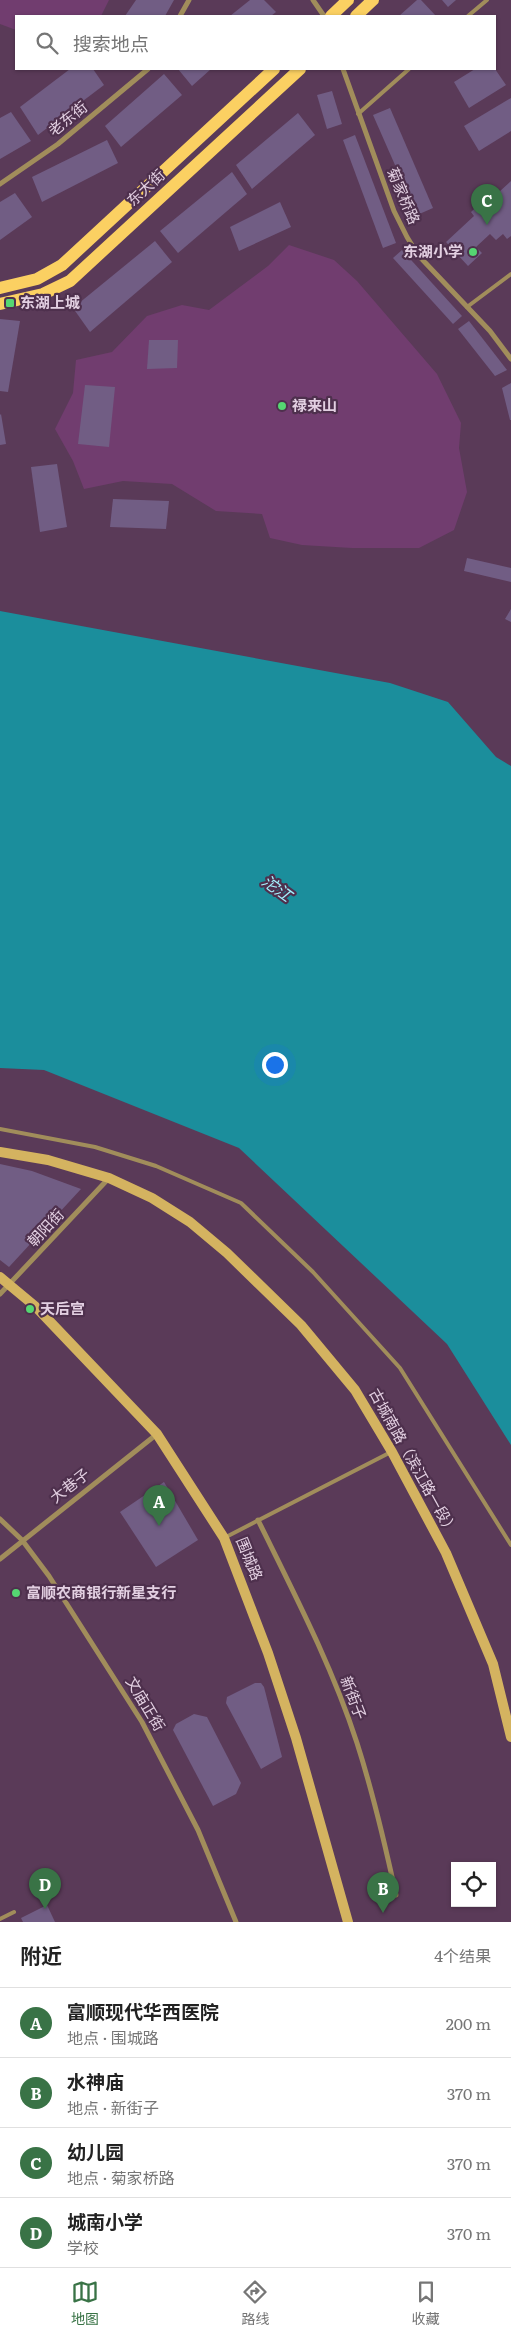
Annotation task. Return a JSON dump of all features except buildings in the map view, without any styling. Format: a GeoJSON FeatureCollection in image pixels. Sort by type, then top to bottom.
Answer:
{"type":"FeatureCollection","features":[{"type":"Feature","properties":{"kind":"main road"},"geometry":{"type":"LineString","coordinates":[[332,15],[348,0]]}},
{"type":"Feature","properties":{"kind":"main road"},"geometry":{"type":"LineString","coordinates":[[357,15],[373,0]]}},
{"type":"Feature","properties":{"kind":"main road","name":"东大街"},"geometry":{"type":"LineString","coordinates":[[0,288],[37,279],[62,265],[273,70]]}},
{"type":"Feature","properties":{"kind":"main road","name":"东大街"},"geometry":{"type":"LineString","coordinates":[[0,304],[43,294],[70,280],[299,70]]}},
{"type":"Feature","properties":{"kind":"street"},"geometry":{"type":"LineString","coordinates":[[181,15],[189,0]]}},
{"type":"Feature","properties":{"kind":"street"},"geometry":{"type":"LineString","coordinates":[[314,0],[323,15]]}},
{"type":"Feature","properties":{"kind":"street","name":"老东街"},"geometry":{"type":"LineString","coordinates":[[0,184],[58,144],[147,70]]}},
{"type":"Feature","properties":{"kind":"street","name":"菊家桥路"},"geometry":{"type":"LineString","coordinates":[[343,70],[394,211],[418,256],[490,332],[511,359]]}},
{"type":"Feature","properties":{"kind":"street","name":"古城南路（滨江路一段）"},"geometry":{"type":"LineString","coordinates":[[0,1152],[48,1160],[110,1178],[152,1198],[182,1217],[227,1253],[301,1325],[349,1383],[392,1452],[446,1553],[493,1664],[511,1737]]}},
{"type":"Feature","properties":{"kind":"street","name":"朝阳街"},"geometry":{"type":"LineString","coordinates":[[0,1294],[110,1178]]}},
{"type":"Feature","properties":{"kind":"street","name":"围城路"},"geometry":{"type":"LineString","coordinates":[[0,1277],[36,1307],[157,1434],[224,1538],[268,1653],[296,1738],[348,1922]]}},
{"type":"Feature","properties":{"kind":"street","name":"大巷子"},"geometry":{"type":"LineString","coordinates":[[0,1558],[157,1434]]}},
{"type":"Feature","properties":{"kind":"street","name":"文庙正街"},"geometry":{"type":"LineString","coordinates":[[0,1519],[22,1540],[49,1576],[142,1722],[198,1830],[236,1922]]}},
{"type":"Feature","properties":{"kind":"street","name":"新街子"},"geometry":{"type":"LineString","coordinates":[[258,1520],[296,1595],[327,1666],[357,1743],[384,1840],[396,1895]]}},
{"type":"Feature","properties":{"kind":"lane"},"geometry":{"type":"LineString","coordinates":[[469,15],[487,0]]}},
{"type":"Feature","properties":{"kind":"lane"},"geometry":{"type":"LineString","coordinates":[[358,114],[408,70]]}},
{"type":"Feature","properties":{"kind":"lane"},"geometry":{"type":"LineString","coordinates":[[467,307],[511,274]]}},
{"type":"Feature","properties":{"kind":"lane"},"geometry":{"type":"LineString","coordinates":[[0,1129],[95,1147],[138,1160],[211,1188],[241,1203],[313,1272],[400,1368],[511,1545]]}},
{"type":"Feature","properties":{"kind":"lane"},"geometry":{"type":"LineString","coordinates":[[224,1538],[392,1452]]}},
{"type":"Feature","properties":{"kind":"lane"},"geometry":{"type":"LineString","coordinates":[[0,1919],[14,1912]]}},
{"type":"Feature","properties":{"kind":"shaded area"},"geometry":{"type":"Polygon","coordinates":[[[0,0],[109,0],[102,15],[15,15],[15,30],[0,24],[0,0]]]}},
{"type":"Feature","properties":{"kind":"shaded area"},"geometry":{"type":"Polygon","coordinates":[[[289,245],[334,260],[357,281],[437,374],[461,423],[459,448],[467,492],[454,530],[419,548],[352,548],[302,545],[270,538],[262,514],[216,511],[172,484],[123,481],[84,489],[73,461],[55,429],[73,393],[76,360],[112,352],[147,316],[182,305],[209,310],[268,266],[289,245]]]}},
{"type":"Feature","properties":{"kind":"water","name":"沱江"},"geometry":{"type":"Polygon","coordinates":[[[0,611],[390,683],[448,702],[496,757],[511,766],[511,1445],[447,1344],[239,1148],[44,1070],[0,1068],[0,611]]]}},
{"type":"Feature","properties":{"kind":"place","name":"幼儿园"},"geometry":{"type":"Point","coordinates":[487,225]}},
{"type":"Feature","properties":{"kind":"place","name":"东湖小学"},"geometry":{"type":"Point","coordinates":[473,252]}},
{"type":"Feature","properties":{"kind":"place","name":"东湖上城"},"geometry":{"type":"Point","coordinates":[10,303]}},
{"type":"Feature","properties":{"kind":"place","name":"禄来山"},"geometry":{"type":"Point","coordinates":[282,406]}},
{"type":"Feature","properties":{"kind":"place","name":"天后宫"},"geometry":{"type":"Point","coordinates":[30,1309]}},
{"type":"Feature","properties":{"kind":"place","name":"富顺现代华西医院"},"geometry":{"type":"Point","coordinates":[159,1526]}},
{"type":"Feature","properties":{"kind":"place","name":"富顺农商银行新星支行"},"geometry":{"type":"Point","coordinates":[16,1593]}},
{"type":"Feature","properties":{"kind":"place","name":"城南小学"},"geometry":{"type":"Point","coordinates":[45,1909]}},
{"type":"Feature","properties":{"kind":"place","name":"水神庙"},"geometry":{"type":"Point","coordinates":[383,1913]}}]}
